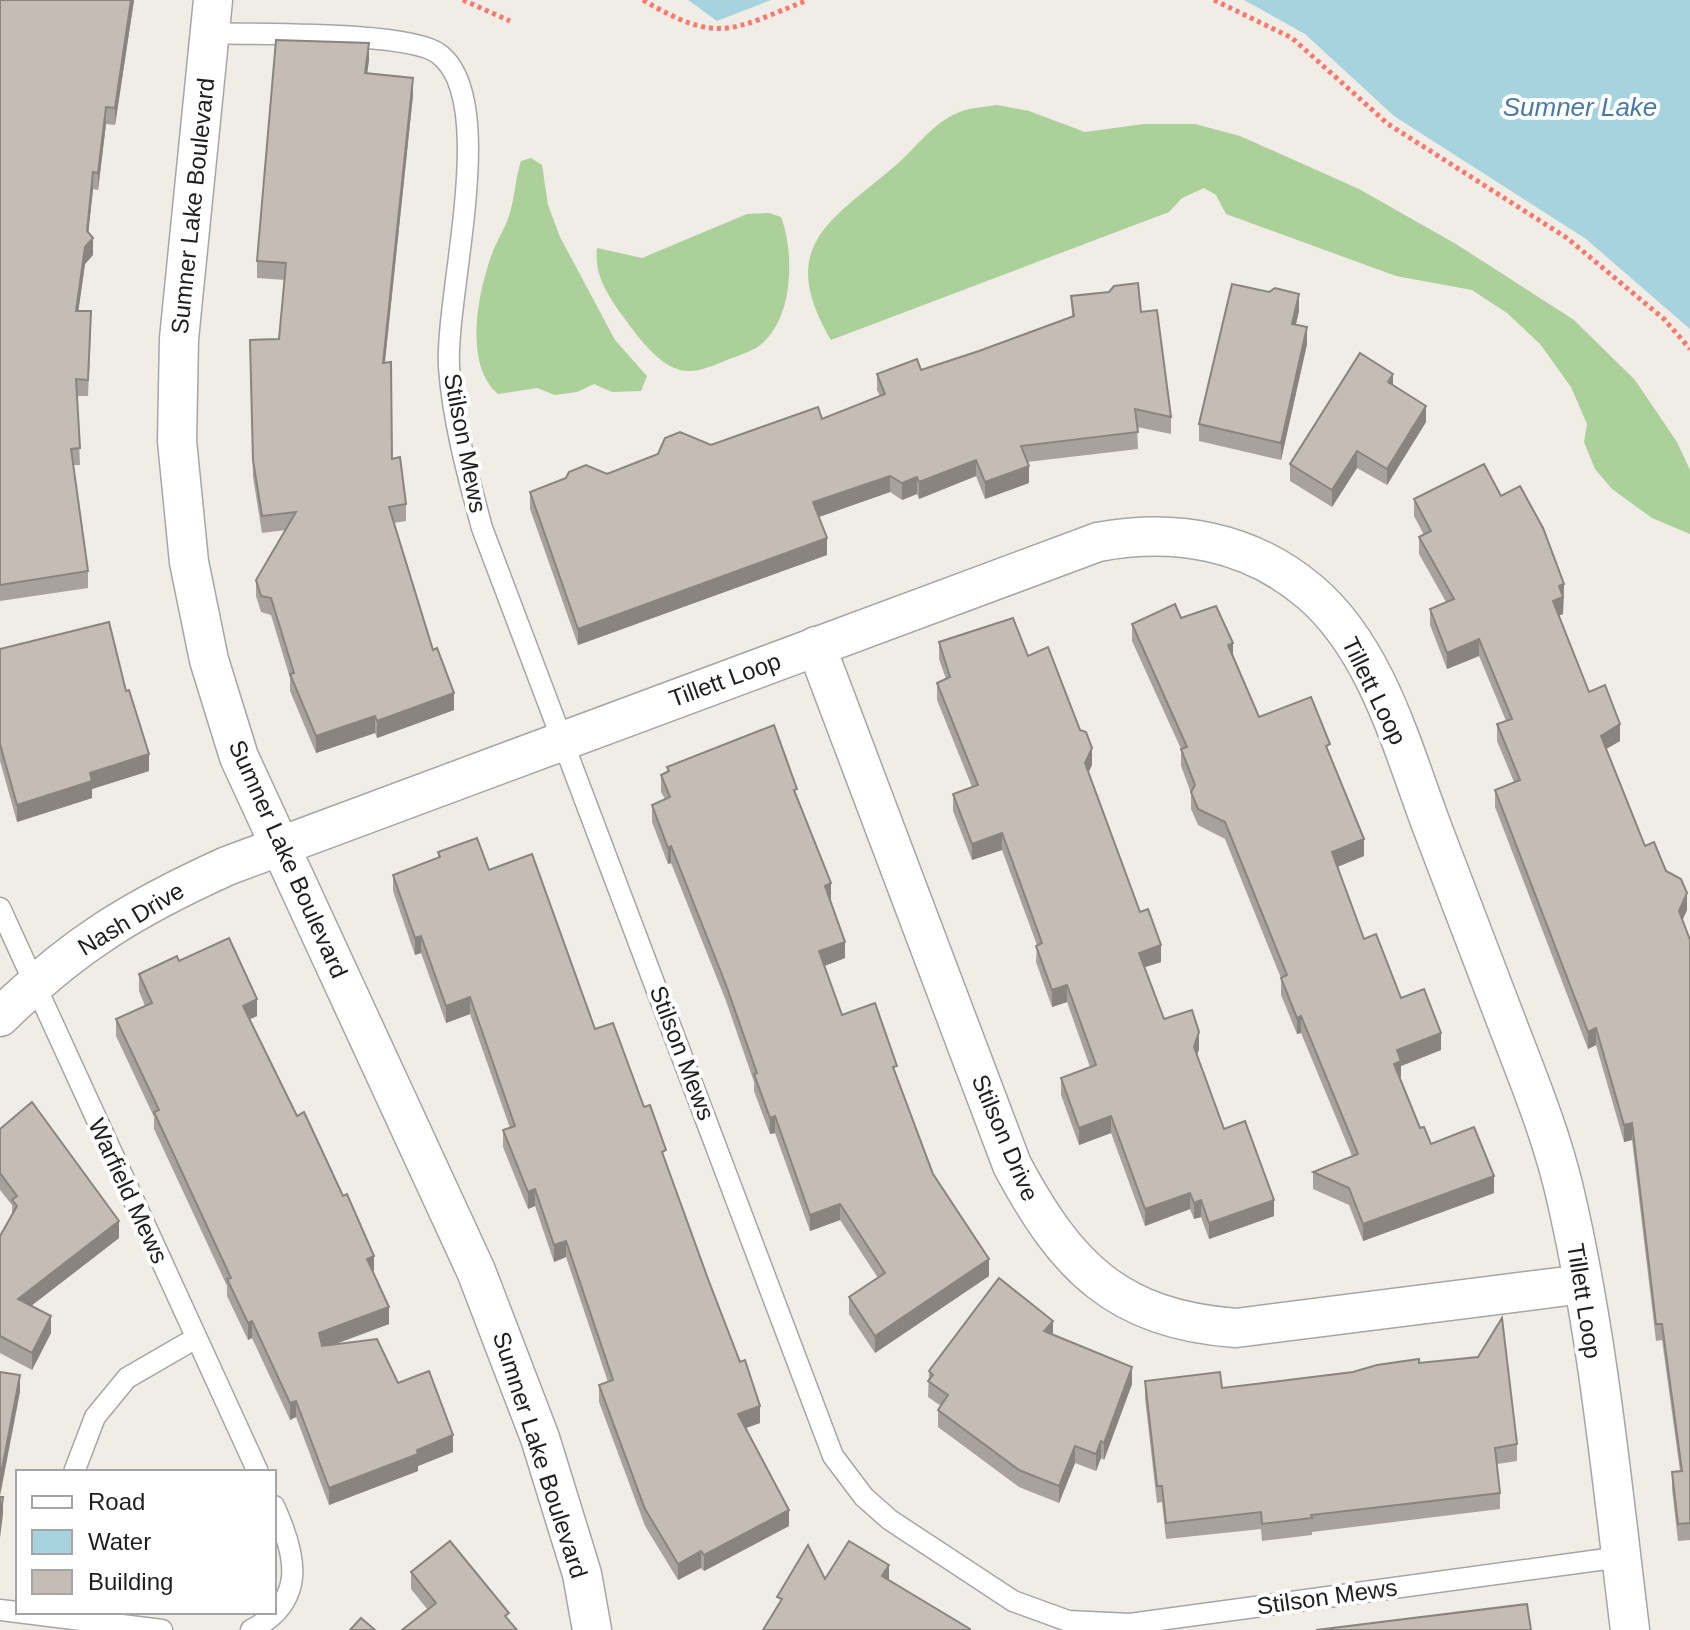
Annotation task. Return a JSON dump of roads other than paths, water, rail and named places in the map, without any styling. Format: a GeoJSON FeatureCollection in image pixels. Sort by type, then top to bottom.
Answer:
{"type":"FeatureCollection","features":[{"type":"Feature","properties":{"kind":"street","name":"Sumner Lake Boulevard"},"geometry":{"type":"LineString","coordinates":[[212,16],[179,339],[177,441],[189,562],[209,660],[239,757],[476,1271],[540,1438],[582,1574],[592,1630]]}},
{"type":"Feature","properties":{"kind":"street","name":"Tillett Loop"},"geometry":{"type":"LineString","coordinates":[[279,847],[1098,542],[1139,534],[1224,544],[1264,560],[1310,592],[1341,624],[1360,651],[1390,718],[1543,1117],[1563,1187],[1583,1284],[1630,1630]]}},
{"type":"Feature","properties":{"kind":"street","name":"Stilson Drive"},"geometry":{"type":"LineString","coordinates":[[816,646],[1012,1165],[1037,1213],[1075,1263],[1123,1299],[1148,1310],[1206,1326],[1236,1328],[1583,1284]]}},
{"type":"Feature","properties":{"kind":"street","name":"Nash Drive"},"geometry":{"type":"LineString","coordinates":[[0,1017],[33,984],[98,933],[153,899],[279,847]]}},
{"type":"Feature","properties":{"kind":"lane","name":"Stilson Mews"},"geometry":{"type":"LineString","coordinates":[[212,16],[406,41],[438,52],[460,83],[467,106],[469,157],[449,321],[455,416],[482,528],[565,740],[833,1456],[864,1497],[890,1520],[1013,1601],[1068,1621],[1130,1624],[1621,1557]]}},
{"type":"Feature","properties":{"kind":"lane","name":"Warfield Mews"},"geometry":{"type":"LineString","coordinates":[[0,908],[257,1470]]}},
{"type":"Feature","properties":{"kind":"lane"},"geometry":{"type":"LineString","coordinates":[[75,1470],[95,1417],[127,1378],[196,1338]]}},
{"type":"Feature","properties":{"kind":"lane"},"geometry":{"type":"LineString","coordinates":[[276,1511],[291,1551],[291,1588],[276,1611]]}},
{"type":"Feature","properties":{"kind":"lane"},"geometry":{"type":"LineString","coordinates":[[57,1614],[162,1630]]}},
{"type":"Feature","properties":{"kind":"lane"},"geometry":{"type":"LineString","coordinates":[[251,1630],[274,1614]]}},
{"type":"Feature","properties":{"kind":"water"},"geometry":{"type":"Polygon","coordinates":[[[688,0],[771,0],[717,21],[688,0]]]}},
{"type":"Feature","properties":{"kind":"water","name":"Sumner Lake"},"geometry":{"type":"Polygon","coordinates":[[[1244,0],[1690,0],[1690,329],[1586,239],[1394,116],[1305,34],[1244,0]]]}}]}
